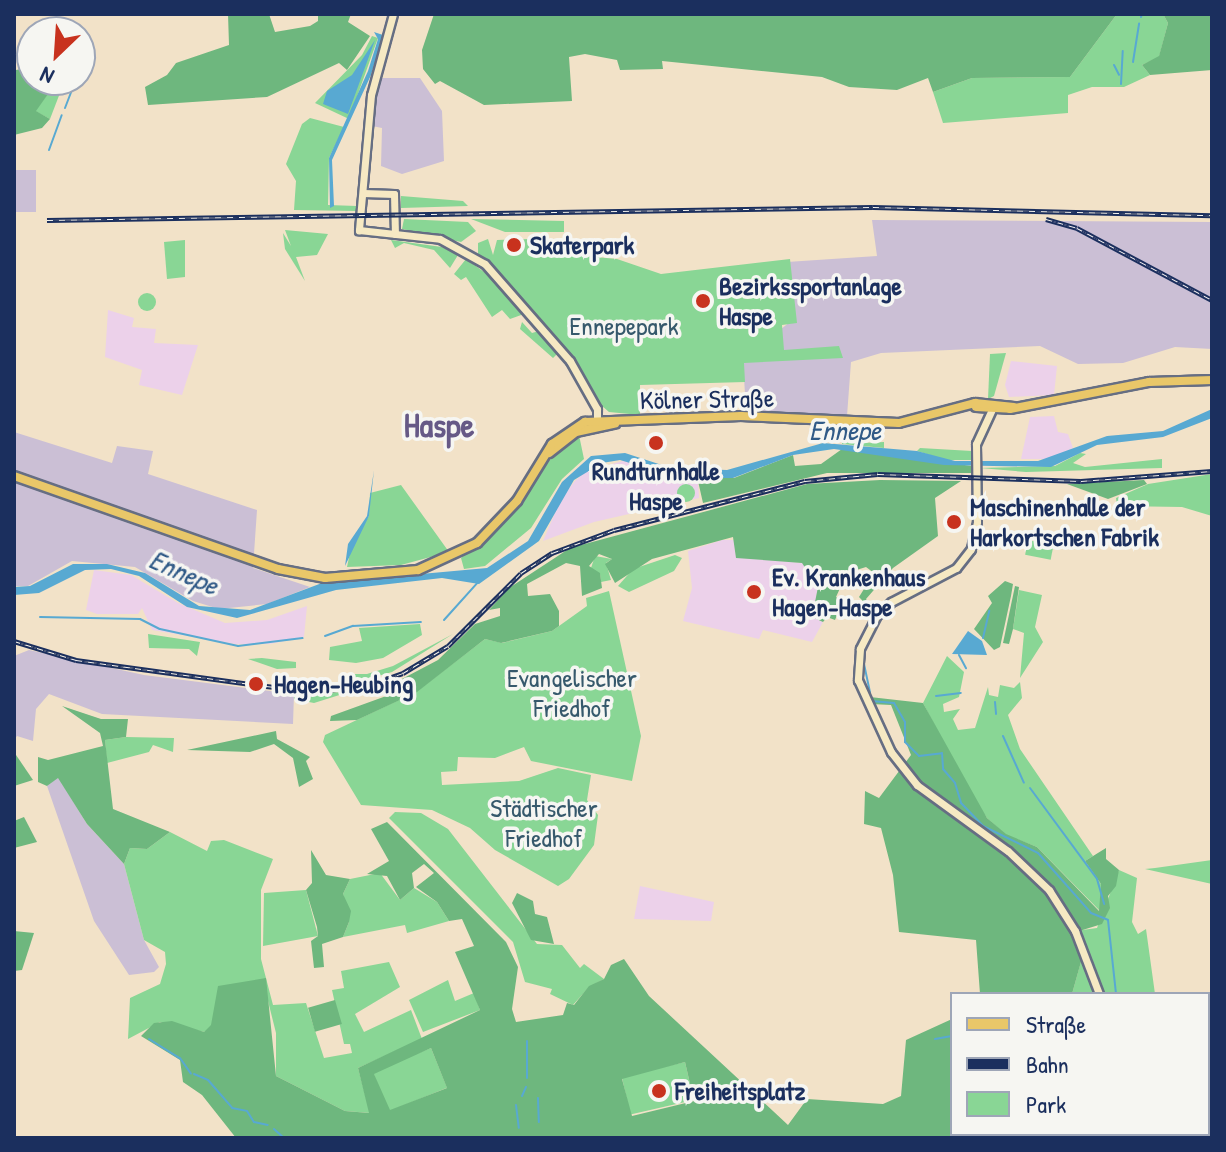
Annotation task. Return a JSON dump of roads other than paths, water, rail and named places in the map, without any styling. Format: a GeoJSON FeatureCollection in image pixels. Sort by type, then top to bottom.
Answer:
{"type":"FeatureCollection","features":[{"type":"Feature","properties":{"kind":"main road"},"geometry":{"type":"LineString","coordinates":[[393,14],[371,95],[359,230],[454,244],[495,272],[570,361],[596,407],[615,419]]}},
{"type":"Feature","properties":{"kind":"main road"},"geometry":{"type":"LineString","coordinates":[[363,193],[394,194],[395,234]]}},
{"type":"Feature","properties":{"kind":"main road","name":"Kölner Straße"},"geometry":{"type":"LineString","coordinates":[[596,422],[741,416],[908,422],[967,405],[1014,407],[1158,380],[1212,380]]}},
{"type":"Feature","properties":{"kind":"main road"},"geometry":{"type":"LineString","coordinates":[[967,405],[983,422]]}},
{"type":"Feature","properties":{"kind":"main road"},"geometry":{"type":"LineString","coordinates":[[993,406],[983,422],[976,457],[977,522],[971,549],[956,568],[891,602],[877,615],[860,649],[861,690],[891,752],[917,785],[1008,851],[1049,890],[1075,931],[1098,992]]}},
{"type":"Feature","properties":{"kind":"main road"},"geometry":{"type":"LineString","coordinates":[[596,407],[596,422]]}},
{"type":"Feature","properties":{"kind":"main road","name":"Kölner Straße"},"geometry":{"type":"LineString","coordinates":[[16,478],[292,572],[330,576],[426,568],[456,559],[477,543],[508,513],[545,456],[562,438],[596,422],[627,420]]}},
{"type":"Feature","properties":{"kind":"water"},"geometry":{"type":"Polygon","coordinates":[[[374,32],[383,35],[371,75],[332,160],[334,206],[330,208],[329,158],[368,71],[378,39],[374,32]]]}},
{"type":"Feature","properties":{"kind":"water"},"geometry":{"type":"Polygon","coordinates":[[[375,40],[348,114],[323,104],[327,91],[352,75],[375,40]]]}},
{"type":"Feature","properties":{"kind":"water"},"geometry":{"type":"Polygon","coordinates":[[[1212,409],[1212,418],[1163,437],[1097,445],[1051,467],[944,465],[834,449],[793,455],[733,478],[679,478],[620,460],[602,463],[574,480],[539,541],[479,584],[442,578],[336,590],[237,618],[187,607],[139,576],[111,569],[85,570],[39,593],[14,595],[14,587],[30,586],[73,564],[107,564],[145,573],[199,606],[250,610],[322,583],[487,568],[528,541],[562,482],[591,456],[625,453],[671,468],[727,470],[823,443],[917,451],[955,461],[1038,461],[1107,436],[1163,431],[1212,409]]]}},
{"type":"Feature","properties":{"kind":"water"},"geometry":{"type":"Polygon","coordinates":[[[374,470],[369,516],[345,566],[348,544],[367,516],[374,470]]]}},
{"type":"Feature","properties":{"kind":"water"},"geometry":{"type":"Polygon","coordinates":[[[968,631],[982,641],[987,655],[952,654],[968,631]]]}},
{"type":"Feature","properties":{"kind":"waterway"},"geometry":{"type":"LineString","coordinates":[[1133,62],[1139,23]]}},
{"type":"Feature","properties":{"kind":"waterway"},"geometry":{"type":"LineString","coordinates":[[1121,84],[1123,51]]}},
{"type":"Feature","properties":{"kind":"waterway"},"geometry":{"type":"LineString","coordinates":[[1114,65],[1119,75]]}},
{"type":"Feature","properties":{"kind":"waterway"},"geometry":{"type":"LineString","coordinates":[[65,108],[70,96]]}},
{"type":"Feature","properties":{"kind":"waterway"},"geometry":{"type":"LineString","coordinates":[[49,150],[62,115]]}},
{"type":"Feature","properties":{"kind":"waterway","name":"Ennepe"},"geometry":{"type":"LineString","coordinates":[[444,620],[479,581]]}},
{"type":"Feature","properties":{"kind":"waterway"},"geometry":{"type":"LineString","coordinates":[[983,638],[989,611]]}},
{"type":"Feature","properties":{"kind":"waterway"},"geometry":{"type":"LineString","coordinates":[[40,617],[140,619],[160,629],[238,646],[303,638]]}},
{"type":"Feature","properties":{"kind":"waterway","name":"Ennepe"},"geometry":{"type":"LineString","coordinates":[[325,636],[353,626],[421,622]]}},
{"type":"Feature","properties":{"kind":"waterway"},"geometry":{"type":"LineString","coordinates":[[959,655],[966,668]]}},
{"type":"Feature","properties":{"kind":"waterway"},"geometry":{"type":"LineString","coordinates":[[864,664],[870,692]]}},
{"type":"Feature","properties":{"kind":"waterway"},"geometry":{"type":"LineString","coordinates":[[936,696],[961,693]]}},
{"type":"Feature","properties":{"kind":"waterway"},"geometry":{"type":"LineString","coordinates":[[871,701],[894,703],[905,722],[905,742],[919,756],[942,753],[943,769],[955,783],[961,803],[983,826],[1038,853],[1091,913],[1108,920],[1116,992]]}},
{"type":"Feature","properties":{"kind":"waterway"},"geometry":{"type":"LineString","coordinates":[[995,702],[996,714]]}},
{"type":"Feature","properties":{"kind":"waterway"},"geometry":{"type":"LineString","coordinates":[[1003,736],[1024,783]]}},
{"type":"Feature","properties":{"kind":"waterway"},"geometry":{"type":"LineString","coordinates":[[1030,788],[1097,879],[1104,904]]}},
{"type":"Feature","properties":{"kind":"waterway"},"geometry":{"type":"LineString","coordinates":[[935,1039],[950,1036]]}},
{"type":"Feature","properties":{"kind":"waterway"},"geometry":{"type":"LineString","coordinates":[[149,1039],[180,1058],[191,1074]]}},
{"type":"Feature","properties":{"kind":"waterway"},"geometry":{"type":"LineString","coordinates":[[527,1041],[527,1078]]}},
{"type":"Feature","properties":{"kind":"waterway"},"geometry":{"type":"LineString","coordinates":[[194,1074],[208,1080],[232,1108],[247,1111],[254,1122],[268,1125]]}},
{"type":"Feature","properties":{"kind":"waterway"},"geometry":{"type":"LineString","coordinates":[[522,1096],[526,1087]]}},
{"type":"Feature","properties":{"kind":"waterway"},"geometry":{"type":"LineString","coordinates":[[538,1098],[539,1122]]}},
{"type":"Feature","properties":{"kind":"waterway"},"geometry":{"type":"LineString","coordinates":[[516,1105],[519,1128]]}},
{"type":"Feature","properties":{"kind":"waterway"},"geometry":{"type":"LineString","coordinates":[[274,1129],[284,1138]]}},
{"type":"Feature","properties":{"kind":"railway"},"geometry":{"type":"LineString","coordinates":[[47,220],[873,207],[1212,215]]}},
{"type":"Feature","properties":{"kind":"railway"},"geometry":{"type":"LineString","coordinates":[[1046,219],[1077,228],[1212,300]]}},
{"type":"Feature","properties":{"kind":"railway"},"geometry":{"type":"LineString","coordinates":[[14,641],[76,660],[266,686],[311,691],[363,687],[403,673],[448,646],[521,573],[552,553],[614,530],[805,481],[878,474],[1081,481],[1212,471]]}},
{"type":"Feature","properties":{"kind":"place","name":"Skaterpark"},"geometry":{"type":"Point","coordinates":[514,245]}},
{"type":"Feature","properties":{"kind":"place","name":"Bezirkssportanlage Haspe"},"geometry":{"type":"Point","coordinates":[703,301]}},
{"type":"Feature","properties":{"kind":"place","name":"Rundturnhalle Haspe"},"geometry":{"type":"Point","coordinates":[656,443]}},
{"type":"Feature","properties":{"kind":"place","name":"Maschinenhalle der Harkortschen Fabrik"},"geometry":{"type":"Point","coordinates":[954,522]}},
{"type":"Feature","properties":{"kind":"place","name":"Ev. Krankenhaus Hagen-Haspe"},"geometry":{"type":"Point","coordinates":[754,592]}},
{"type":"Feature","properties":{"kind":"place","name":"Hagen-Heubing"},"geometry":{"type":"Point","coordinates":[256,684]}},
{"type":"Feature","properties":{"kind":"place","name":"Freiheitsplatz"},"geometry":{"type":"Point","coordinates":[659,1091]}},
{"type":"Feature","properties":{"kind":"district","name":"Haspe"},"geometry":{"type":"Point","coordinates":[439,426]}},
{"type":"Feature","properties":{"kind":"park label","name":"Ennepepark"},"geometry":{"type":"Point","coordinates":[624,326]}},
{"type":"Feature","properties":{"kind":"park label","name":"Evangelischer Friedhof"},"geometry":{"type":"Point","coordinates":[572,693]}},
{"type":"Feature","properties":{"kind":"park label","name":"Städtischer Friedhof"},"geometry":{"type":"Point","coordinates":[544,823]}}]}
